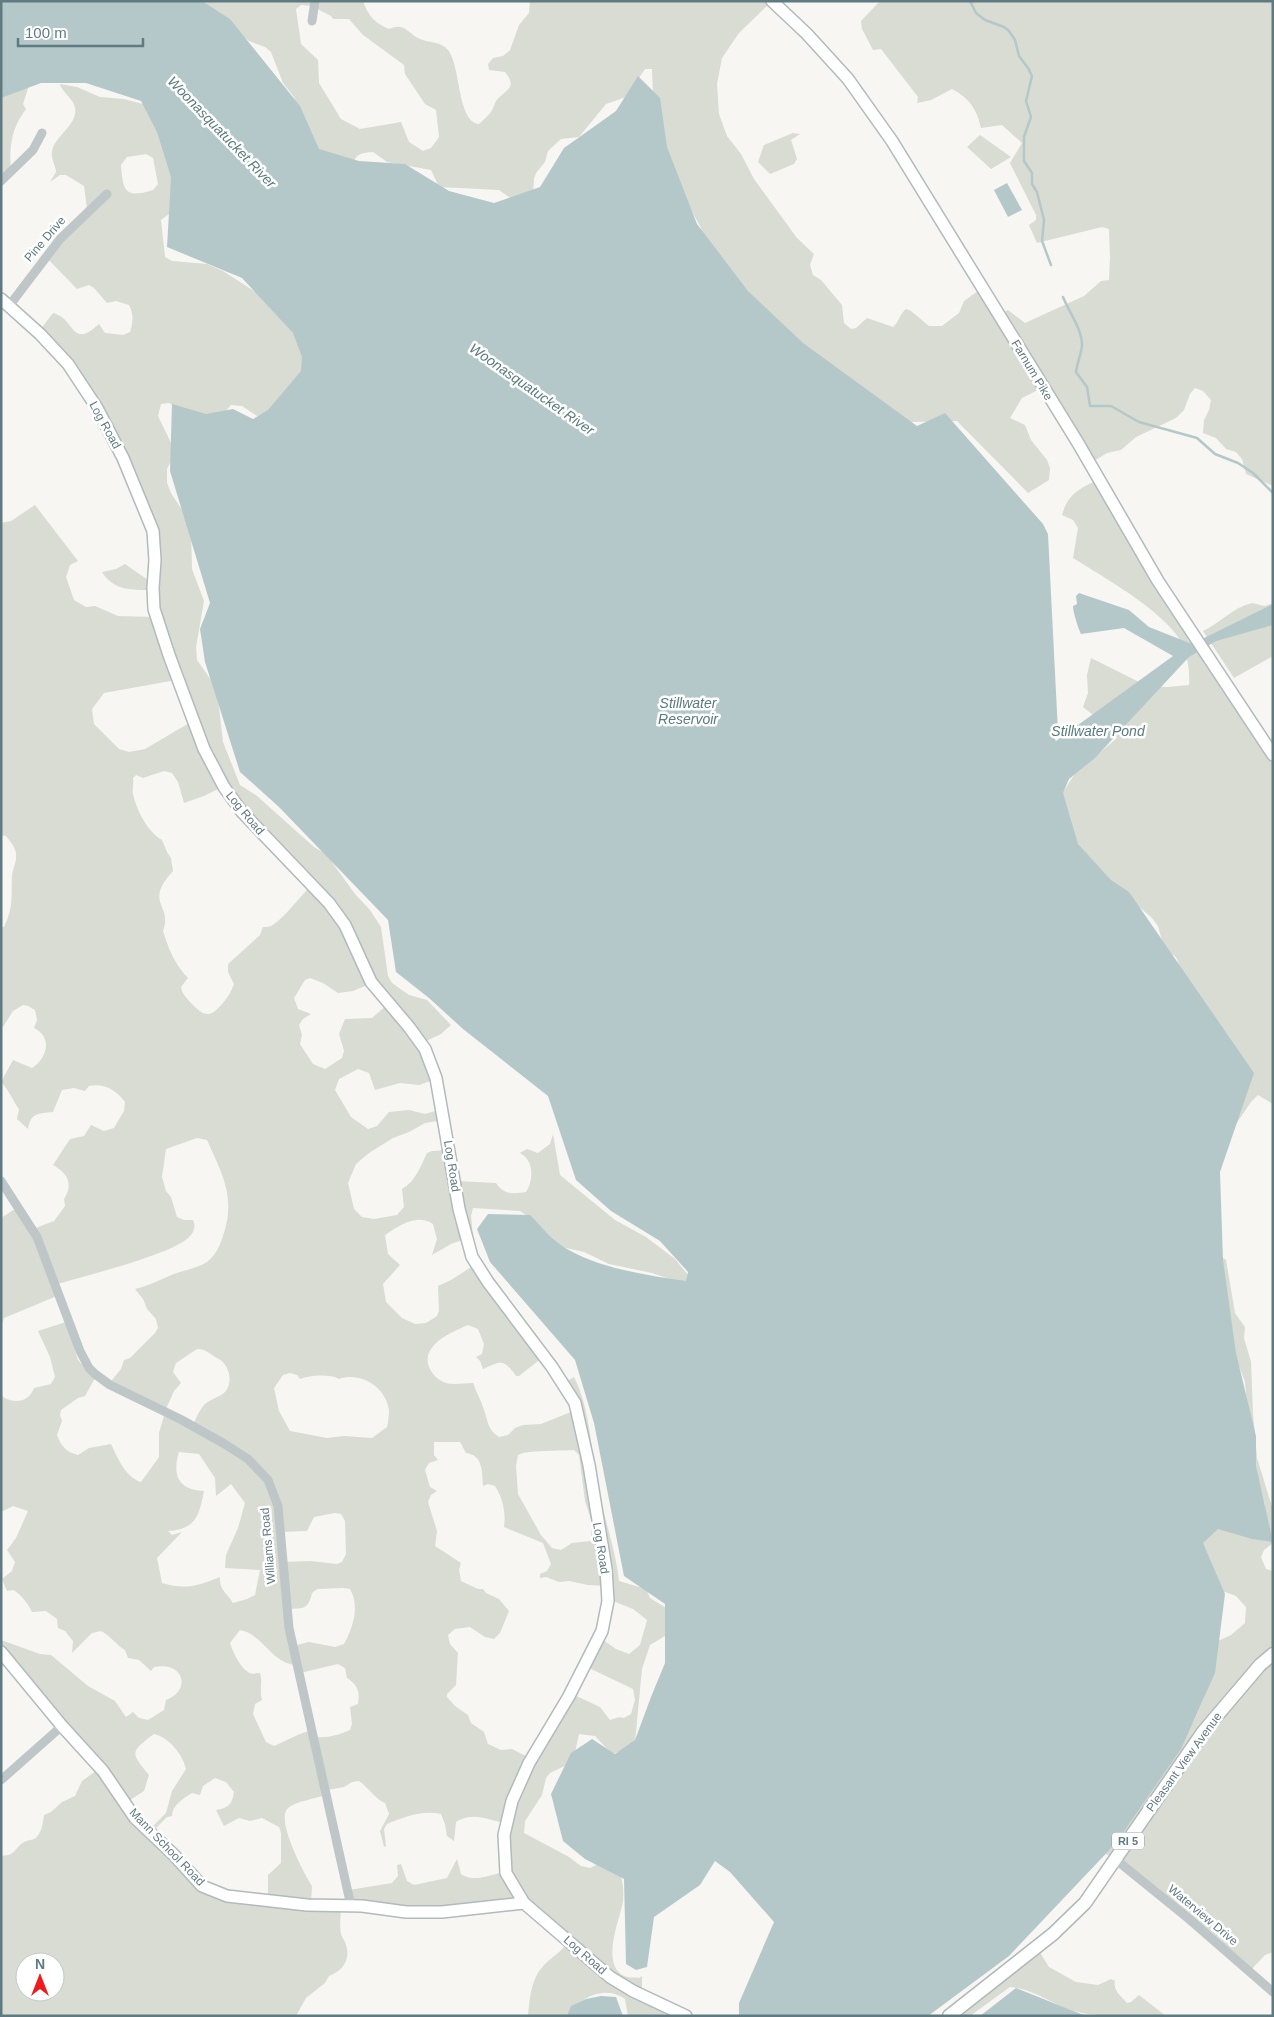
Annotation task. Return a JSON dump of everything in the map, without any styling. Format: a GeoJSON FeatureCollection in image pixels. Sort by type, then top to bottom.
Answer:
{"type":"FeatureCollection","features":[{"type":"Feature","properties":{"kind":"main road","name":"Pleasant View Avenue"},"geometry":{"type":"LineString","coordinates":[[954,2012],[1053,1934],[1085,1903],[1203,1732],[1260,1665],[1273,1654]]}},
{"type":"Feature","properties":{"kind":"street"},"geometry":{"type":"LineString","coordinates":[[312,21],[315,1]]}},
{"type":"Feature","properties":{"kind":"street","name":"Farnum Pike"},"geometry":{"type":"LineString","coordinates":[[772,1],[848,79],[892,141],[1078,443],[1158,581],[1273,755]]}},
{"type":"Feature","properties":{"kind":"street"},"geometry":{"type":"LineString","coordinates":[[1,181],[33,150],[42,134]]}},
{"type":"Feature","properties":{"kind":"street","name":"Pine Drive"},"geometry":{"type":"LineString","coordinates":[[5,303],[60,239],[93,205],[107,194]]}},
{"type":"Feature","properties":{"kind":"street","name":"Log Road"},"geometry":{"type":"LineString","coordinates":[[5,303],[40,334],[68,364],[97,408],[123,458],[153,531],[155,560],[154,609],[174,671],[204,749],[224,787],[242,812],[334,910],[349,933],[371,982],[425,1049],[436,1078],[459,1209],[472,1257],[488,1282],[552,1367],[575,1403],[589,1465],[606,1569],[608,1601],[602,1631],[591,1654],[529,1763],[512,1801],[504,1835],[506,1873],[524,1903],[610,1977],[633,1991],[686,2016]]}},
{"type":"Feature","properties":{"kind":"street","name":"Williams Road"},"geometry":{"type":"LineString","coordinates":[[1,1180],[37,1237],[80,1351],[89,1368],[110,1384],[223,1443],[248,1459],[268,1480],[278,1506],[289,1628],[351,1906]]}},
{"type":"Feature","properties":{"kind":"street","name":"Mann School Road"},"geometry":{"type":"LineString","coordinates":[[1,1652],[62,1726],[103,1771],[135,1818],[174,1855],[202,1886],[227,1896],[307,1905],[351,1906],[406,1912],[442,1912],[524,1903]]}},
{"type":"Feature","properties":{"kind":"street"},"geometry":{"type":"LineString","coordinates":[[1,1780],[62,1726]]}},
{"type":"Feature","properties":{"kind":"street","name":"Waterview Drive"},"geometry":{"type":"LineString","coordinates":[[1115,1859],[1273,1992]]}},
{"type":"Feature","properties":{"kind":"shaded area"},"geometry":{"type":"Polygon","coordinates":[[[201,1],[363,1],[367,11],[380,24],[389,29],[399,27],[406,29],[420,39],[438,44],[448,50],[455,68],[467,114],[472,121],[479,124],[491,112],[499,97],[509,89],[511,82],[505,72],[489,70],[488,64],[493,58],[503,56],[510,50],[519,25],[529,13],[530,1],[768,1],[770,3],[739,33],[722,58],[717,84],[719,114],[727,136],[741,154],[754,179],[797,238],[814,254],[810,265],[813,275],[821,280],[842,305],[844,323],[851,329],[856,328],[867,318],[893,327],[906,309],[929,326],[942,326],[959,313],[964,301],[978,291],[1038,390],[1022,398],[1010,418],[1025,425],[1031,440],[1047,460],[1050,468],[1049,480],[1028,493],[957,421],[905,422],[792,342],[703,239],[701,228],[655,143],[652,69],[645,69],[626,97],[606,104],[579,137],[561,139],[548,151],[545,162],[536,173],[533,194],[514,201],[499,190],[439,187],[431,170],[387,162],[373,152],[360,154],[352,165],[306,146],[299,111],[294,97],[283,83],[271,52],[265,47],[249,41],[201,1]],[[301,5],[296,9],[301,44],[318,60],[319,83],[341,119],[360,129],[401,122],[409,142],[423,151],[431,148],[439,137],[436,110],[425,104],[405,74],[404,65],[363,35],[349,19],[333,19],[312,6],[301,5]]]}},
{"type":"Feature","properties":{"kind":"shaded area"},"geometry":{"type":"Polygon","coordinates":[[[880,1],[1273,1],[1273,486],[1246,474],[1242,459],[1236,452],[1226,449],[1216,438],[1203,433],[1204,420],[1211,400],[1203,391],[1195,388],[1190,394],[1184,410],[1176,418],[1136,437],[1121,450],[1107,453],[1089,464],[999,315],[1008,310],[1025,323],[1084,296],[1101,281],[1109,280],[1109,229],[1102,227],[1037,243],[1029,225],[1036,220],[1036,215],[1010,163],[1022,143],[1002,125],[981,128],[977,115],[968,100],[952,89],[931,100],[917,103],[918,97],[881,49],[873,50],[862,29],[861,21],[880,1]]]}},
{"type":"Feature","properties":{"kind":"shaded area"},"geometry":{"type":"Polygon","coordinates":[[[31,79],[23,104],[26,109],[17,124],[12,138],[10,154],[11,171],[1,181],[1,90],[31,79]]]}},
{"type":"Feature","properties":{"kind":"shaded area"},"geometry":{"type":"Polygon","coordinates":[[[60,84],[77,87],[100,97],[124,99],[143,104],[174,143],[169,214],[161,220],[165,257],[172,261],[207,264],[223,271],[271,302],[311,358],[271,413],[257,416],[242,406],[231,405],[225,412],[195,417],[169,403],[161,404],[158,416],[173,447],[172,459],[167,469],[167,483],[191,527],[192,569],[204,601],[196,647],[197,660],[211,680],[218,699],[223,742],[240,785],[257,796],[314,847],[326,854],[381,927],[388,976],[392,983],[409,995],[427,1000],[451,1025],[441,1034],[422,1043],[436,1079],[419,1085],[400,1083],[375,1090],[369,1073],[358,1069],[339,1079],[335,1090],[351,1117],[368,1129],[377,1126],[389,1112],[409,1110],[425,1114],[442,1109],[444,1120],[425,1123],[393,1138],[369,1153],[356,1164],[348,1183],[354,1209],[362,1217],[374,1219],[397,1215],[404,1207],[402,1189],[411,1182],[427,1153],[432,1151],[450,1150],[456,1181],[496,1183],[502,1190],[509,1193],[526,1192],[529,1187],[531,1171],[528,1160],[520,1153],[527,1149],[538,1153],[550,1144],[553,1134],[560,1175],[615,1220],[646,1237],[675,1259],[692,1280],[691,1286],[652,1273],[609,1264],[584,1252],[562,1247],[537,1223],[520,1211],[473,1208],[471,1216],[473,1236],[451,1244],[432,1255],[437,1239],[433,1224],[427,1221],[414,1220],[408,1222],[385,1235],[388,1254],[400,1265],[383,1284],[386,1302],[402,1318],[415,1324],[426,1323],[437,1316],[439,1311],[438,1286],[476,1264],[543,1357],[519,1376],[516,1376],[508,1366],[501,1363],[483,1369],[476,1357],[482,1354],[484,1344],[478,1329],[468,1325],[443,1338],[431,1349],[428,1354],[428,1364],[436,1377],[446,1383],[473,1383],[489,1425],[495,1434],[499,1437],[508,1435],[515,1428],[523,1425],[541,1424],[576,1410],[564,1383],[574,1377],[584,1404],[596,1478],[619,1581],[646,1589],[650,1598],[671,1611],[665,1636],[650,1645],[642,1669],[635,1742],[628,1749],[612,1754],[595,1736],[579,1734],[573,1762],[550,1773],[546,1778],[542,1795],[525,1821],[524,1833],[569,1857],[581,1866],[590,1868],[598,1864],[620,1873],[623,1897],[613,1941],[613,1961],[617,1970],[624,1976],[639,1978],[642,1976],[642,1994],[663,2003],[663,2016],[628,2016],[625,1999],[618,1995],[602,1993],[586,1998],[568,2016],[528,2016],[532,1988],[540,1969],[569,1942],[523,1902],[448,1910],[351,1904],[349,1890],[392,1883],[398,1876],[397,1865],[401,1864],[407,1881],[414,1885],[447,1878],[457,1859],[461,1874],[466,1877],[477,1878],[506,1871],[505,1823],[480,1817],[468,1817],[456,1822],[454,1841],[447,1836],[441,1814],[427,1813],[407,1817],[387,1824],[384,1829],[386,1846],[384,1847],[380,1831],[389,1814],[385,1803],[359,1781],[352,1782],[344,1787],[327,1790],[325,1795],[288,1808],[285,1814],[285,1823],[292,1847],[312,1886],[311,1903],[341,1905],[340,1931],[347,1950],[346,1960],[341,1968],[329,1976],[325,1983],[306,1998],[296,2016],[1,2016],[1,1855],[9,1855],[24,1842],[36,1838],[41,1830],[44,1815],[51,1812],[62,1802],[75,1796],[82,1781],[100,1768],[7,1667],[1,1666],[1,1640],[40,1654],[51,1655],[88,1686],[115,1701],[126,1717],[133,1712],[139,1718],[148,1720],[164,1710],[166,1700],[179,1690],[182,1684],[178,1672],[172,1668],[164,1666],[154,1667],[151,1671],[139,1660],[128,1658],[125,1650],[101,1631],[92,1633],[72,1653],[73,1641],[65,1631],[58,1628],[57,1619],[46,1611],[32,1612],[27,1603],[18,1594],[13,1590],[7,1591],[2,1579],[12,1571],[15,1562],[7,1550],[16,1538],[28,1511],[13,1506],[1,1512],[1,1391],[3,1397],[17,1401],[29,1396],[34,1388],[51,1384],[55,1377],[50,1357],[38,1331],[66,1322],[78,1360],[95,1378],[85,1396],[78,1398],[61,1410],[62,1421],[57,1435],[67,1450],[78,1455],[89,1448],[111,1444],[126,1471],[135,1480],[141,1482],[159,1457],[159,1433],[165,1412],[193,1425],[205,1404],[225,1392],[230,1378],[225,1364],[221,1360],[205,1351],[197,1349],[176,1363],[173,1372],[181,1383],[174,1391],[166,1409],[108,1385],[121,1369],[124,1360],[130,1358],[158,1328],[156,1319],[147,1309],[143,1299],[135,1289],[207,1262],[217,1250],[223,1236],[227,1222],[228,1198],[223,1176],[207,1140],[197,1138],[166,1149],[162,1177],[177,1217],[184,1220],[193,1220],[194,1229],[189,1237],[180,1244],[147,1258],[55,1285],[57,1296],[4,1318],[1,1327],[1,1218],[18,1207],[33,1229],[54,1221],[65,1206],[64,1199],[69,1183],[62,1171],[53,1165],[70,1139],[84,1136],[91,1125],[104,1131],[114,1128],[124,1111],[125,1102],[114,1091],[100,1086],[89,1086],[85,1091],[74,1088],[62,1090],[53,1112],[33,1117],[28,1129],[17,1119],[19,1109],[1,1082],[13,1060],[32,1068],[37,1064],[44,1054],[46,1042],[40,1032],[34,1028],[37,1020],[35,1010],[28,1006],[23,1005],[13,1011],[1,1030],[1,927],[4,927],[11,907],[12,876],[16,856],[11,842],[6,836],[1,835],[1,523],[11,521],[35,505],[78,561],[70,565],[66,577],[74,600],[86,607],[95,606],[118,616],[154,617],[152,590],[118,586],[112,583],[102,572],[116,569],[125,564],[151,582],[152,537],[121,457],[63,363],[37,334],[53,313],[66,321],[78,334],[90,331],[99,324],[105,333],[123,335],[130,332],[132,322],[132,312],[129,305],[116,301],[107,303],[89,285],[77,289],[45,256],[87,209],[84,186],[66,175],[60,175],[50,182],[56,172],[52,154],[53,148],[73,120],[75,114],[72,101],[60,84]],[[146,154],[127,157],[121,165],[123,181],[127,191],[136,194],[153,190],[158,184],[153,158],[146,154]],[[176,680],[104,693],[92,709],[94,724],[119,749],[129,752],[145,749],[191,722],[176,680]],[[164,771],[143,778],[136,775],[133,778],[133,794],[137,807],[147,826],[162,840],[171,858],[173,871],[164,882],[159,897],[165,915],[163,931],[167,944],[172,956],[188,978],[181,987],[184,995],[203,1013],[210,1014],[224,1001],[234,984],[228,972],[228,964],[260,935],[263,927],[276,923],[311,886],[265,845],[220,788],[184,803],[178,782],[172,773],[164,771]],[[310,978],[305,980],[294,998],[298,1009],[311,1014],[303,1019],[299,1025],[302,1035],[300,1044],[313,1064],[325,1069],[342,1058],[344,1051],[339,1034],[345,1019],[372,1018],[388,1004],[372,983],[353,991],[338,993],[323,983],[310,978]],[[290,1373],[283,1375],[274,1388],[279,1411],[290,1431],[327,1438],[344,1436],[372,1438],[387,1427],[389,1411],[383,1395],[372,1383],[356,1377],[339,1379],[331,1376],[320,1376],[300,1379],[297,1375],[290,1373]],[[434,1442],[434,1455],[438,1460],[429,1463],[425,1470],[430,1487],[437,1491],[431,1495],[428,1502],[437,1531],[435,1546],[461,1563],[459,1570],[461,1581],[478,1589],[483,1589],[486,1593],[499,1599],[509,1611],[500,1633],[494,1639],[485,1637],[470,1627],[455,1629],[448,1635],[450,1644],[458,1653],[456,1685],[447,1694],[447,1697],[455,1706],[468,1715],[471,1723],[484,1732],[488,1744],[501,1750],[512,1749],[530,1758],[570,1693],[600,1707],[610,1720],[619,1717],[624,1718],[631,1714],[635,1700],[633,1689],[587,1667],[599,1637],[616,1649],[629,1654],[640,1645],[647,1620],[633,1609],[608,1599],[607,1586],[569,1581],[559,1582],[546,1577],[540,1578],[540,1574],[547,1571],[551,1564],[543,1543],[504,1527],[505,1517],[500,1496],[495,1486],[488,1484],[483,1486],[482,1469],[479,1460],[472,1454],[466,1453],[460,1442],[434,1442]],[[574,1450],[522,1453],[518,1455],[516,1466],[518,1494],[541,1535],[552,1548],[561,1550],[572,1543],[591,1541],[592,1523],[585,1501],[579,1455],[574,1450]],[[179,1452],[176,1468],[179,1480],[183,1484],[188,1488],[204,1491],[195,1520],[185,1527],[168,1531],[172,1535],[182,1532],[157,1558],[162,1583],[185,1587],[205,1583],[220,1577],[222,1589],[233,1603],[255,1595],[260,1570],[225,1568],[226,1555],[238,1528],[245,1503],[231,1484],[216,1496],[215,1478],[199,1454],[179,1452]],[[335,1513],[314,1517],[307,1531],[280,1532],[283,1562],[310,1561],[337,1564],[342,1562],[346,1554],[345,1521],[341,1514],[335,1513]],[[317,1589],[312,1593],[306,1606],[285,1609],[293,1646],[309,1642],[335,1647],[344,1644],[350,1631],[355,1610],[355,1603],[350,1589],[317,1589]],[[240,1630],[230,1643],[239,1663],[245,1669],[251,1673],[260,1673],[262,1700],[255,1704],[253,1714],[266,1742],[274,1746],[313,1730],[316,1737],[321,1737],[333,1736],[350,1730],[352,1724],[350,1707],[358,1704],[359,1696],[354,1683],[347,1678],[345,1668],[338,1664],[300,1673],[296,1665],[280,1659],[255,1637],[240,1630]],[[154,1734],[140,1745],[135,1753],[136,1757],[149,1775],[144,1791],[127,1802],[149,1830],[166,1813],[172,1791],[186,1769],[182,1758],[174,1747],[160,1736],[154,1734]],[[215,1778],[203,1786],[200,1795],[192,1793],[182,1800],[176,1805],[172,1816],[167,1817],[152,1832],[201,1884],[228,1896],[268,1899],[268,1875],[281,1863],[281,1833],[279,1827],[262,1818],[250,1821],[239,1818],[224,1826],[216,1810],[224,1808],[231,1803],[234,1792],[226,1782],[215,1778]]]}},
{"type":"Feature","properties":{"kind":"shaded area"},"geometry":{"type":"Polygon","coordinates":[[[793,133],[800,134],[791,140],[797,159],[794,164],[770,174],[758,162],[764,145],[793,133]]]}},
{"type":"Feature","properties":{"kind":"shaded area"},"geometry":{"type":"Polygon","coordinates":[[[980,135],[1011,157],[991,169],[967,147],[980,135]]]}},
{"type":"Feature","properties":{"kind":"shaded area"},"geometry":{"type":"Polygon","coordinates":[[[1097,480],[1273,754],[1273,1104],[1258,1095],[1236,1124],[1189,988],[1176,957],[1164,948],[1158,926],[1151,917],[1125,895],[1086,886],[1060,794],[1074,775],[1117,738],[1108,727],[1083,707],[1088,693],[1087,675],[1091,658],[1147,686],[1189,685],[1185,650],[1178,637],[1167,624],[1153,611],[1119,586],[1073,558],[1078,528],[1073,520],[1062,515],[1064,508],[1075,493],[1097,480]]]}},
{"type":"Feature","properties":{"kind":"shaded area"},"geometry":{"type":"Polygon","coordinates":[[[1252,603],[1265,606],[1273,603],[1273,656],[1234,678],[1203,631],[1238,608],[1252,603]]]}},
{"type":"Feature","properties":{"kind":"shaded area"},"geometry":{"type":"Polygon","coordinates":[[[1219,1255],[1226,1260],[1235,1313],[1245,1327],[1244,1338],[1251,1362],[1257,1458],[1273,1510],[1273,1543],[1264,1550],[1261,1557],[1266,1569],[1273,1571],[1273,1952],[1265,1955],[1250,1971],[1105,1853],[1194,1720],[1206,1693],[1218,1641],[1231,1635],[1245,1623],[1246,1607],[1236,1596],[1217,1589],[1195,1544],[1215,1529],[1264,1524],[1265,1505],[1252,1460],[1245,1382],[1239,1366],[1228,1352],[1219,1255]]]}},
{"type":"Feature","properties":{"kind":"shaded area"},"geometry":{"type":"Polygon","coordinates":[[[1039,1951],[1049,1967],[1076,1982],[1098,1985],[1111,1979],[1115,1981],[1116,1991],[1127,2003],[1139,1995],[1166,2016],[1113,2016],[1082,2013],[1063,2007],[1029,1991],[1010,1987],[970,2016],[961,2016],[958,2012],[1039,1951]]]}},
{"type":"Feature","properties":{"kind":"water","name":"Stillwater Reservoir"},"geometry":{"type":"Polygon","coordinates":[[[1,1],[202,1],[230,19],[300,106],[319,149],[359,161],[405,164],[449,191],[494,203],[540,187],[564,148],[616,111],[638,76],[660,98],[667,147],[697,224],[748,291],[803,343],[917,426],[945,413],[1043,524],[1048,534],[1058,732],[1053,736],[1056,741],[1173,656],[1124,628],[1081,634],[1073,606],[1077,604],[1076,596],[1079,593],[1129,610],[1149,627],[1192,644],[1273,604],[1273,625],[1216,641],[1189,657],[1095,758],[1069,779],[1063,793],[1078,844],[1111,880],[1129,892],[1254,1073],[1220,1172],[1223,1260],[1236,1353],[1256,1436],[1256,1466],[1273,1542],[1252,1539],[1218,1529],[1203,1543],[1225,1594],[1215,1673],[1181,1749],[1116,1843],[1009,1956],[928,2016],[739,2016],[739,2003],[774,1922],[730,1872],[715,1861],[700,1885],[654,1917],[647,1967],[636,1970],[626,1964],[624,1879],[585,1859],[563,1841],[551,1794],[571,1753],[592,1739],[615,1754],[635,1740],[665,1663],[665,1604],[624,1576],[594,1423],[575,1360],[490,1262],[477,1229],[488,1214],[530,1215],[562,1246],[595,1262],[625,1270],[686,1281],[688,1272],[660,1241],[611,1211],[576,1180],[548,1096],[463,1029],[429,998],[396,972],[388,920],[279,807],[240,772],[205,662],[200,629],[210,603],[170,471],[172,404],[206,414],[233,409],[253,419],[268,410],[301,371],[302,357],[293,333],[242,278],[167,247],[171,177],[157,132],[141,101],[86,83],[41,83],[1,98],[1,1]]]}},
{"type":"Feature","properties":{"kind":"water"},"geometry":{"type":"Polygon","coordinates":[[[1007,183],[1022,210],[1008,217],[994,190],[1007,183]]]}},
{"type":"Feature","properties":{"kind":"water"},"geometry":{"type":"Polygon","coordinates":[[[1016,1988],[1081,2014],[1090,2016],[980,2016],[1016,1988]]]}},
{"type":"Feature","properties":{"kind":"water"},"geometry":{"type":"Polygon","coordinates":[[[601,1996],[616,1997],[623,2016],[567,2016],[571,2006],[586,1999],[601,1996]]]}},
{"type":"Feature","properties":{"kind":"waterway"},"geometry":{"type":"LineString","coordinates":[[970,1],[976,13],[985,20],[1004,27],[1009,31],[1015,40],[1019,56],[1032,76],[1026,101],[1031,117],[1024,137],[1024,161],[1032,173],[1032,184],[1037,192],[1044,220],[1042,241],[1051,265]]}},
{"type":"Feature","properties":{"kind":"waterway"},"geometry":{"type":"LineString","coordinates":[[1063,297],[1078,327],[1081,339],[1082,348],[1076,372],[1087,387],[1090,406],[1111,406],[1139,422],[1197,438],[1215,454],[1238,463],[1253,473],[1273,493]]}},
{"type":"Feature","properties":{"kind":"water label","name":"Woonasquatucket River"},"geometry":{"type":"Point","coordinates":[222,132]}},
{"type":"Feature","properties":{"kind":"water label","name":"Woonasquatucket River"},"geometry":{"type":"Point","coordinates":[532,389]}},
{"type":"Feature","properties":{"kind":"water label","name":"Stillwater Pond"},"geometry":{"type":"Point","coordinates":[1098,731]}}]}
